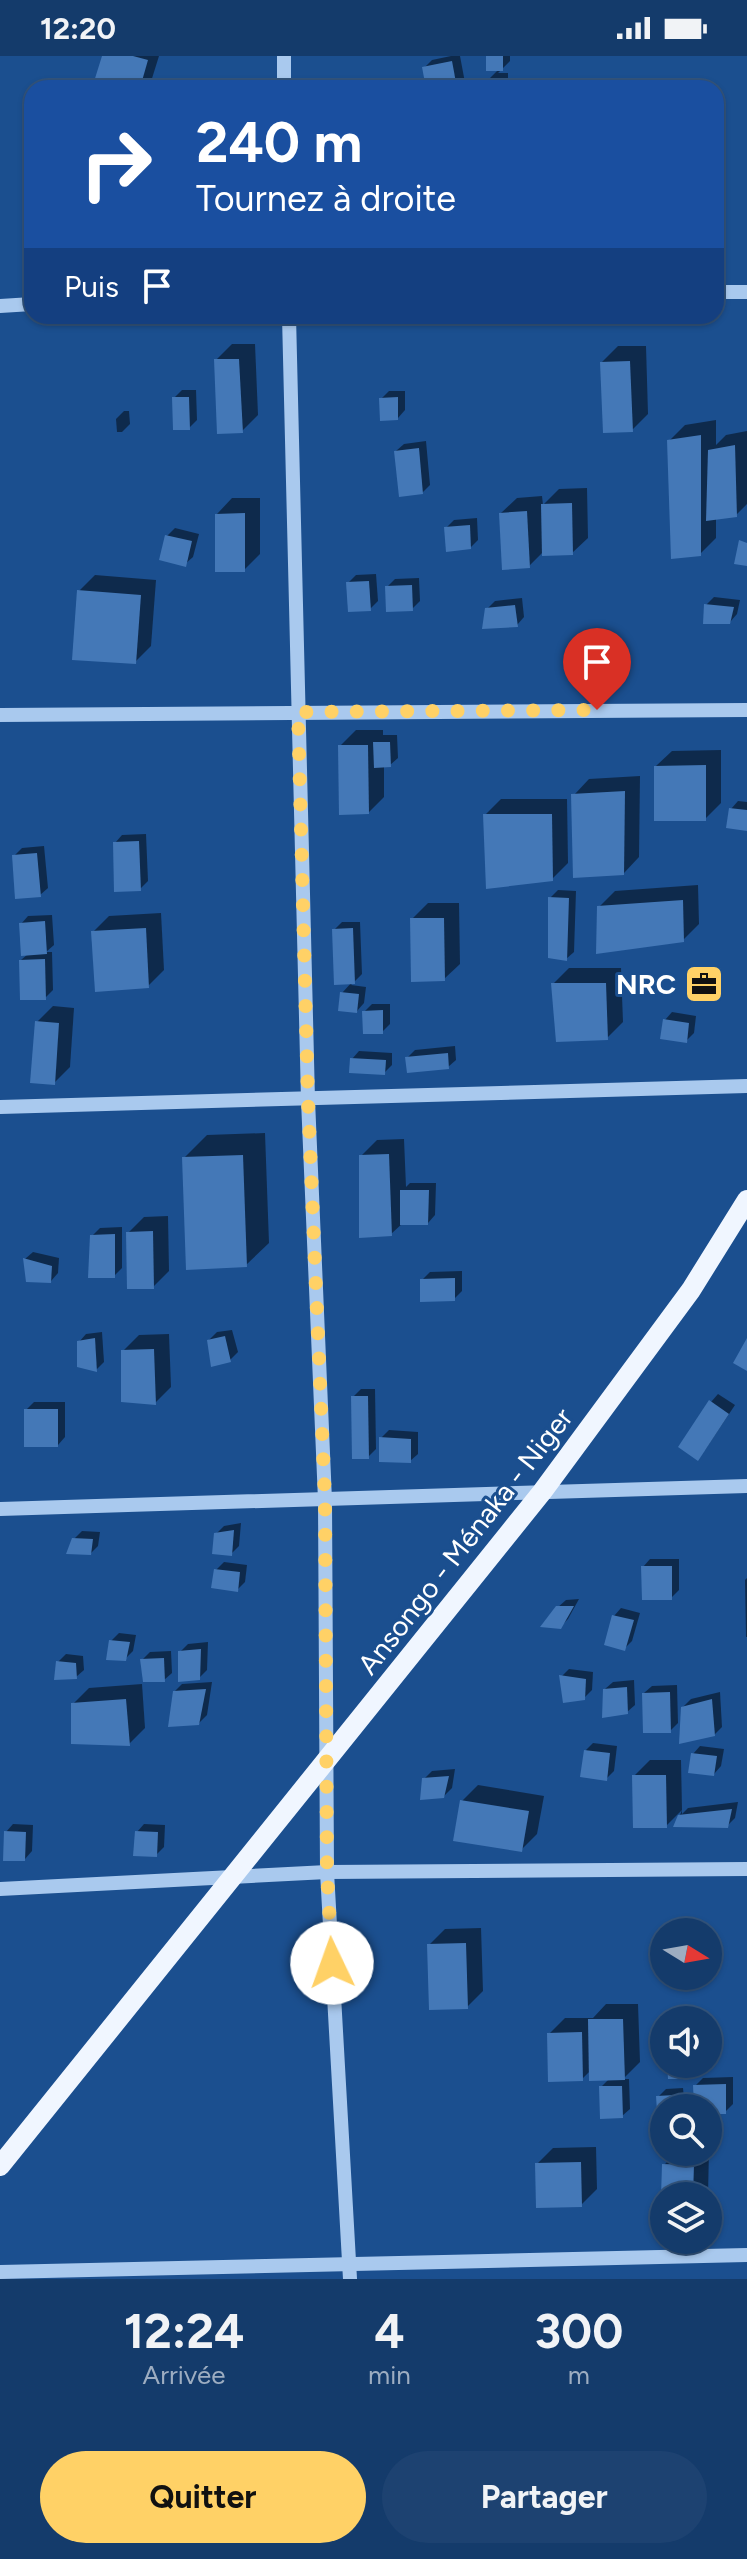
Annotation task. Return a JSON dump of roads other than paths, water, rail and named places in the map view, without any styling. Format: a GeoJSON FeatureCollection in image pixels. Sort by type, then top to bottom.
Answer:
{"type":"FeatureCollection","features":[{"type":"Feature","properties":{"kind":"main road","name":"Ansongo - Ménaka - Niger"},"geometry":{"type":"LineString","coordinates":[[0,2166],[542,1492],[691,1290],[747,1200]]}},
{"type":"Feature","properties":{"kind":"street"},"geometry":{"type":"LineString","coordinates":[[284,56],[284,80]]}},
{"type":"Feature","properties":{"kind":"street"},"geometry":{"type":"LineString","coordinates":[[724,292],[747,292]]}},
{"type":"Feature","properties":{"kind":"street"},"geometry":{"type":"LineString","coordinates":[[0,306],[24,304]]}},
{"type":"Feature","properties":{"kind":"street"},"geometry":{"type":"LineString","coordinates":[[289,324],[308,1100],[325,1500],[327,1872],[350,2272]]}},
{"type":"Feature","properties":{"kind":"street"},"geometry":{"type":"LineString","coordinates":[[0,715],[747,710]]}},
{"type":"Feature","properties":{"kind":"street"},"geometry":{"type":"LineString","coordinates":[[0,1107],[747,1086]]}},
{"type":"Feature","properties":{"kind":"street"},"geometry":{"type":"LineString","coordinates":[[0,1509],[747,1486]]}},
{"type":"Feature","properties":{"kind":"street"},"geometry":{"type":"LineString","coordinates":[[0,1889],[327,1872],[747,1869]]}},
{"type":"Feature","properties":{"kind":"street"},"geometry":{"type":"LineString","coordinates":[[0,2272],[350,2272],[747,2255]]}},
{"type":"Feature","properties":{"kind":"place","name":"NRC"},"geometry":{"type":"Point","coordinates":[704,984]}}]}
